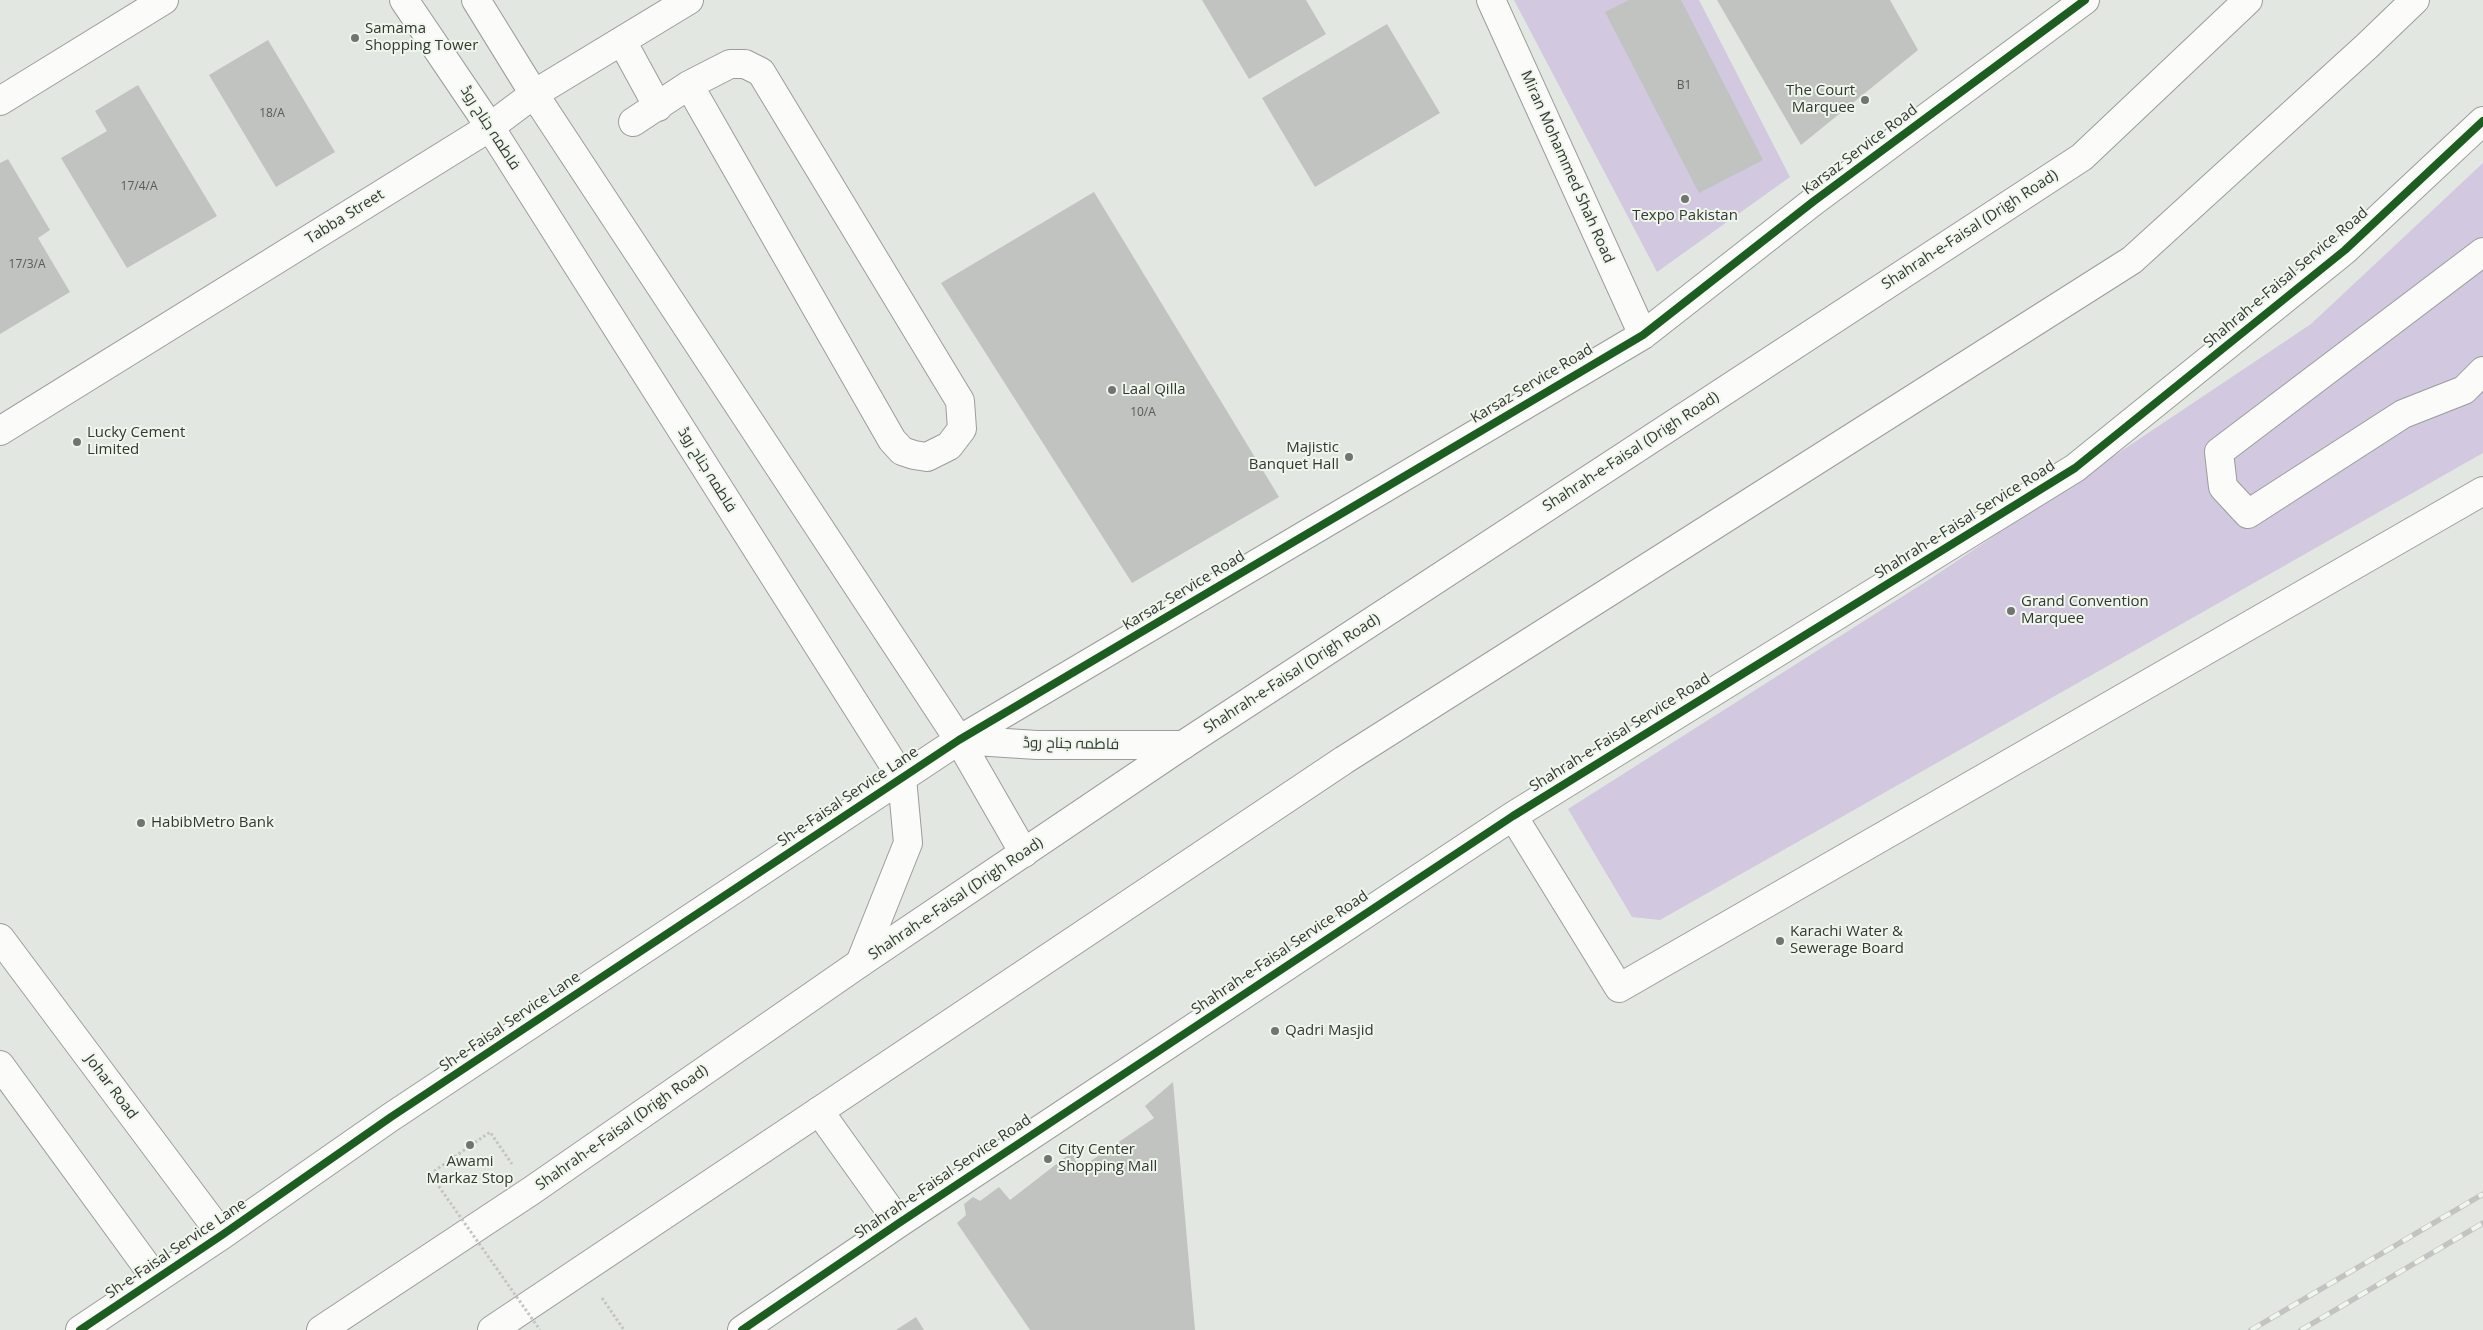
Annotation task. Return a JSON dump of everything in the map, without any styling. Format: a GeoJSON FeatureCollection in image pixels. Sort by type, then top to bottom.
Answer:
{"type":"FeatureCollection","features":[{"type":"Feature","properties":{"kind":"main road"},"geometry":{"type":"LineString","coordinates":[[0,101],[164,0]]}},
{"type":"Feature","properties":{"kind":"main road","name":"فاطمہ جناح روڈ"},"geometry":{"type":"LineString","coordinates":[[404,0],[490,127],[902,778],[908,844],[860,963]]}},
{"type":"Feature","properties":{"kind":"main road"},"geometry":{"type":"LineString","coordinates":[[476,0],[534,94],[959,740],[1024,852]]}},
{"type":"Feature","properties":{"kind":"main road","name":"Tabba Street"},"geometry":{"type":"LineString","coordinates":[[0,431],[490,127],[534,94],[689,0]]}},
{"type":"Feature","properties":{"kind":"main road","name":"Miran Mohammed Shah Road"},"geometry":{"type":"LineString","coordinates":[[1491,0],[1643,335]]}},
{"type":"Feature","properties":{"kind":"main road","name":"Karsaz Service Road"},"geometry":{"type":"LineString","coordinates":[[959,740],[1643,335],[1814,201],[2085,0]]}},
{"type":"Feature","properties":{"kind":"main road","name":"Shahrah-e-Faisal (Drigh Road)"},"geometry":{"type":"LineString","coordinates":[[321,1330],[531,1191],[860,963],[1183,746],[2082,157],[2248,0]]}},
{"type":"Feature","properties":{"kind":"main road"},"geometry":{"type":"LineString","coordinates":[[492,1330],[1344,760],[2132,260],[2415,0]]}},
{"type":"Feature","properties":{"kind":"main road"},"geometry":{"type":"LineString","coordinates":[[622,40],[658,107]]}},
{"type":"Feature","properties":{"kind":"main road"},"geometry":{"type":"LineString","coordinates":[[633,122],[689,85],[730,64],[745,64],[761,72],[960,401],[962,429],[949,446],[927,457],[902,451],[892,440],[689,85]]}},
{"type":"Feature","properties":{"kind":"main road","name":"Shahrah-e-Faisal Service Road"},"geometry":{"type":"LineString","coordinates":[[742,1330],[899,1222],[1513,816],[2075,468],[2345,250],[2483,121]]}},
{"type":"Feature","properties":{"kind":"main road"},"geometry":{"type":"LineString","coordinates":[[2483,252],[2219,452],[2223,487],[2248,514],[2403,414],[2464,390],[2483,371]]}},
{"type":"Feature","properties":{"kind":"main road"},"geometry":{"type":"LineString","coordinates":[[1513,816],[1619,988],[2483,491]]}},
{"type":"Feature","properties":{"kind":"main road","name":"فاطمہ جناح روڈ"},"geometry":{"type":"LineString","coordinates":[[959,740],[1037,745],[1183,746]]}},
{"type":"Feature","properties":{"kind":"main road","name":"Sh-e-Faisal Service Lane"},"geometry":{"type":"LineString","coordinates":[[80,1330],[222,1236],[400,1112],[959,740]]}},
{"type":"Feature","properties":{"kind":"main road","name":"Johar Road"},"geometry":{"type":"LineString","coordinates":[[0,938],[222,1236]]}},
{"type":"Feature","properties":{"kind":"main road"},"geometry":{"type":"LineString","coordinates":[[0,1065],[156,1279]]}},
{"type":"Feature","properties":{"kind":"main road"},"geometry":{"type":"LineString","coordinates":[[819,1111],[899,1222]]}},
{"type":"Feature","properties":{"kind":"path"},"geometry":{"type":"LineString","coordinates":[[490,1132],[430,1174],[540,1330]]}},
{"type":"Feature","properties":{"kind":"shaded area"},"geometry":{"type":"Polygon","coordinates":[[[1514,0],[1699,0],[1790,177],[1657,272],[1514,0]]]}},
{"type":"Feature","properties":{"kind":"shaded area"},"geometry":{"type":"Polygon","coordinates":[[[2483,163],[2483,453],[1660,920],[1632,917],[1568,809],[1930,579],[2311,324],[2483,163]]]}},
{"type":"Feature","properties":{"kind":"building"},"geometry":{"type":"Polygon","coordinates":[[[1202,0],[1306,0],[1326,34],[1249,79],[1202,0]]]}},
{"type":"Feature","properties":{"kind":"building"},"geometry":{"type":"Polygon","coordinates":[[[1629,0],[1681,0],[1763,160],[1699,193],[1605,12],[1629,0]]]}},
{"type":"Feature","properties":{"kind":"building"},"geometry":{"type":"Polygon","coordinates":[[[1717,0],[1890,0],[1918,50],[1801,145],[1717,0]]]}},
{"type":"Feature","properties":{"kind":"building"},"geometry":{"type":"Polygon","coordinates":[[[1387,24],[1440,113],[1315,187],[1262,98],[1387,24]]]}},
{"type":"Feature","properties":{"kind":"building"},"geometry":{"type":"Polygon","coordinates":[[[268,40],[335,152],[276,187],[209,75],[268,40]]]}},
{"type":"Feature","properties":{"kind":"building"},"geometry":{"type":"Polygon","coordinates":[[[138,85],[217,216],[127,268],[61,158],[107,131],[95,111],[138,85]]]}},
{"type":"Feature","properties":{"kind":"building"},"geometry":{"type":"Polygon","coordinates":[[[8,159],[50,230],[38,238],[70,292],[0,334],[0,163],[8,159]]]}},
{"type":"Feature","properties":{"kind":"building","name":"Laal Qilla"},"geometry":{"type":"Polygon","coordinates":[[[1094,192],[1279,497],[1132,583],[941,283],[1094,192]]]}},
{"type":"Feature","properties":{"kind":"building"},"geometry":{"type":"Polygon","coordinates":[[[1173,1082],[1195,1330],[1030,1330],[957,1223],[966,1215],[964,1204],[973,1197],[980,1201],[999,1187],[1010,1200],[1072,1152],[1079,1169],[1154,1118],[1145,1106],[1173,1082]]]}},
{"type":"Feature","properties":{"kind":"building"},"geometry":{"type":"Polygon","coordinates":[[[916,1317],[924,1330],[896,1330],[916,1317]]]}},
{"type":"Feature","properties":{"kind":"railway"},"geometry":{"type":"LineString","coordinates":[[2251,1330],[2483,1194]]}},
{"type":"Feature","properties":{"kind":"railway"},"geometry":{"type":"LineString","coordinates":[[2301,1330],[2483,1223]]}},
{"type":"Feature","properties":{"kind":"cycle path"},"geometry":{"type":"LineString","coordinates":[[80,1330],[222,1235],[391,1117],[959,740],[1643,335],[1814,201],[2085,0]]}},
{"type":"Feature","properties":{"kind":"cycle path"},"geometry":{"type":"LineString","coordinates":[[742,1330],[899,1223],[1513,816],[2075,468],[2345,250],[2483,121]]}},
{"type":"Feature","properties":{"kind":"place","name":"Samama Shopping Tower"},"geometry":{"type":"Point","coordinates":[355,38]}},
{"type":"Feature","properties":{"kind":"place","name":"The Court Marquee"},"geometry":{"type":"Point","coordinates":[1865,100]}},
{"type":"Feature","properties":{"kind":"place","name":"Texpo Pakistan"},"geometry":{"type":"Point","coordinates":[1685,199]}},
{"type":"Feature","properties":{"kind":"place","name":"Laal Qilla"},"geometry":{"type":"Point","coordinates":[1112,390]}},
{"type":"Feature","properties":{"kind":"place","name":"Lucky Cement Limited"},"geometry":{"type":"Point","coordinates":[77,442]}},
{"type":"Feature","properties":{"kind":"place","name":"Majistic Banquet Hall"},"geometry":{"type":"Point","coordinates":[1349,457]}},
{"type":"Feature","properties":{"kind":"place","name":"Grand Convention Marquee"},"geometry":{"type":"Point","coordinates":[2011,611]}},
{"type":"Feature","properties":{"kind":"place","name":"HabibMetro Bank"},"geometry":{"type":"Point","coordinates":[141,823]}},
{"type":"Feature","properties":{"kind":"place","name":"Karachi Water & Sewerage Board"},"geometry":{"type":"Point","coordinates":[1780,941]}},
{"type":"Feature","properties":{"kind":"place","name":"Qadri Masjid"},"geometry":{"type":"Point","coordinates":[1275,1031]}},
{"type":"Feature","properties":{"kind":"place","name":"Awami Markaz Stop"},"geometry":{"type":"Point","coordinates":[470,1145]}},
{"type":"Feature","properties":{"kind":"place","name":"City Center Shopping Mall"},"geometry":{"type":"Point","coordinates":[1048,1159]}}]}
